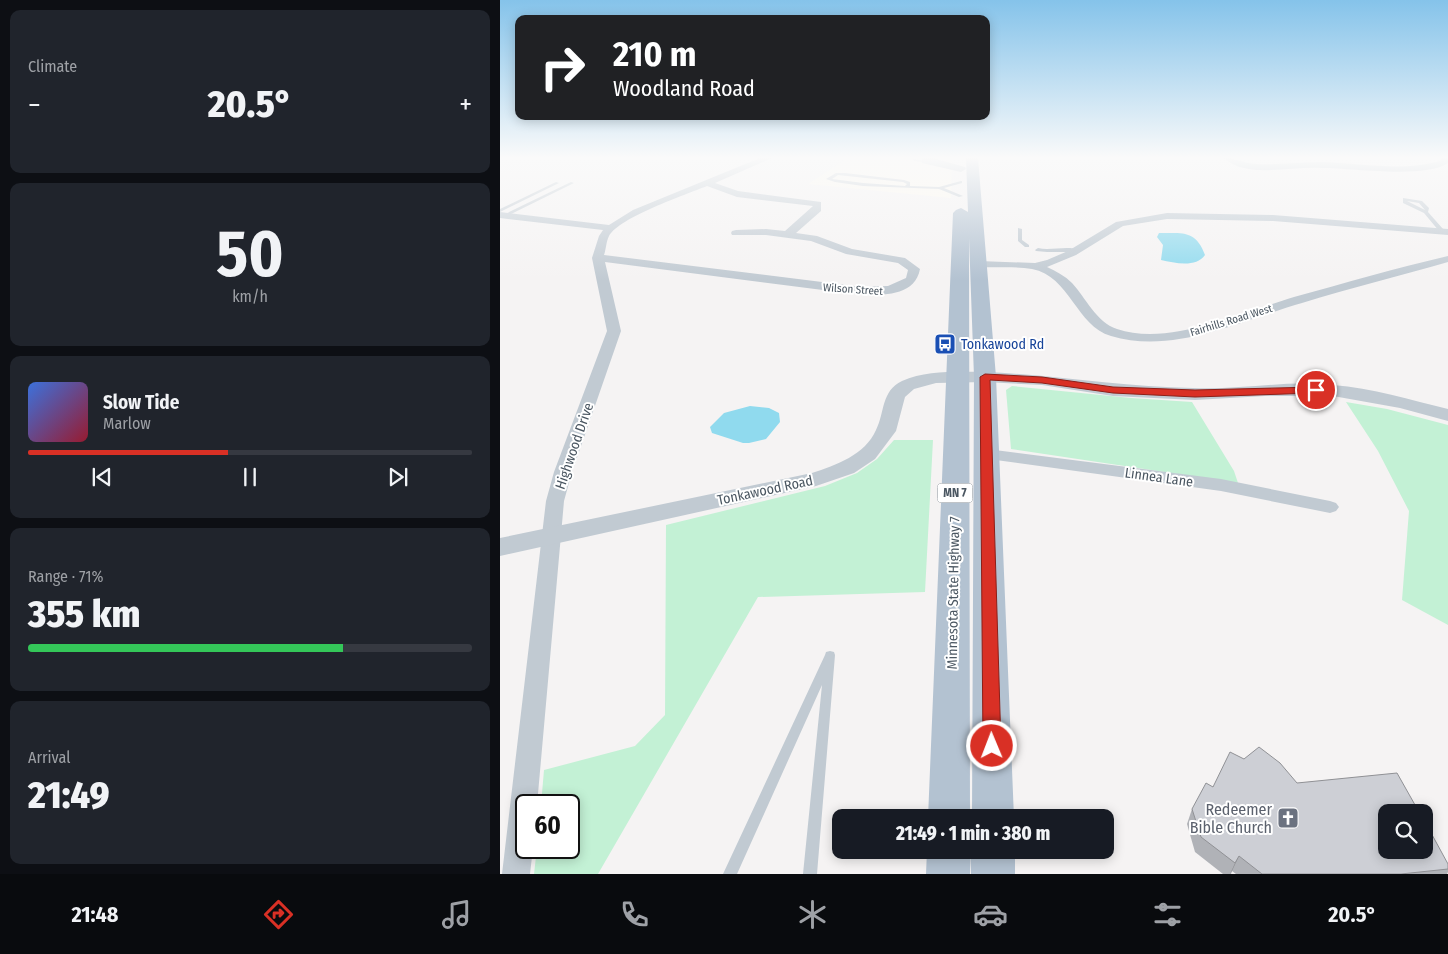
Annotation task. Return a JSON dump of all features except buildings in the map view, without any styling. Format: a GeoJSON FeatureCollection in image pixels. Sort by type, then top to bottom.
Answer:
{"type":"FeatureCollection","features":[{"type":"Feature","properties":{"kind":"main road","name":"Minnesota State Highway 7"},"geometry":{"type":"LineString","coordinates":[[949,809],[959,199]]}},
{"type":"Feature","properties":{"kind":"main road","name":"MN 7"},"geometry":{"type":"LineString","coordinates":[[964,199],[979,264],[985,377],[992,809]]}},
{"type":"Feature","properties":{"kind":"main road"},"geometry":{"type":"LineString","coordinates":[[948,874],[949,859]]}},
{"type":"Feature","properties":{"kind":"main road"},"geometry":{"type":"LineString","coordinates":[[993,859],[993,874]]}},
{"type":"Feature","properties":{"kind":"street"},"geometry":{"type":"LineString","coordinates":[[503,216],[611,228],[652,204],[665,199]]}},
{"type":"Feature","properties":{"kind":"street"},"geometry":{"type":"LineString","coordinates":[[787,199],[818,204],[818,209],[788,234]]}},
{"type":"Feature","properties":{"kind":"street"},"geometry":{"type":"LineString","coordinates":[[979,264],[1035,266],[1062,258],[1120,224],[1167,216],[1273,218],[1444,231]]}},
{"type":"Feature","properties":{"kind":"street","name":"Highwood Drive"},"geometry":{"type":"LineString","coordinates":[[516,874],[555,501],[563,472],[614,331],[598,258],[604,236],[611,228]]}},
{"type":"Feature","properties":{"kind":"street","name":"Wilson Street"},"geometry":{"type":"LineString","coordinates":[[598,258],[862,291],[890,291],[905,285],[912,279],[914,269],[901,260],[850,252],[824,240],[788,234],[736,233]]}},
{"type":"Feature","properties":{"kind":"street","name":"Fairhills Road West"},"geometry":{"type":"LineString","coordinates":[[1035,266],[1059,278],[1067,285],[1104,328],[1123,335],[1150,336],[1198,331],[1293,301],[1448,259]]}},
{"type":"Feature","properties":{"kind":"street","name":"Tonkawood Road"},"geometry":{"type":"LineString","coordinates":[[500,547],[816,479],[834,473],[859,461],[875,447],[886,431],[893,401],[902,389],[924,380],[985,377],[1042,380],[1113,390],[1195,394],[1265,390],[1333,390],[1401,403],[1448,415]]}},
{"type":"Feature","properties":{"kind":"street","name":"Linnea Lane"},"geometry":{"type":"LineString","coordinates":[[987,454],[1221,486],[1330,507]]}},
{"type":"Feature","properties":{"kind":"lane"},"geometry":{"type":"LineString","coordinates":[[503,216],[531,199]]}},
{"type":"Feature","properties":{"kind":"lane"},"geometry":{"type":"LineString","coordinates":[[503,216],[539,199]]}},
{"type":"Feature","properties":{"kind":"lane"},"geometry":{"type":"LineString","coordinates":[[1426,212],[1444,231]]}},
{"type":"Feature","properties":{"kind":"lane"},"geometry":{"type":"LineString","coordinates":[[1020,229],[1020,241],[1027,246]]}},
{"type":"Feature","properties":{"kind":"lane"},"geometry":{"type":"LineString","coordinates":[[1038,250],[1049,252],[1061,249],[1077,250]]}},
{"type":"Feature","properties":{"kind":"lane"},"geometry":{"type":"LineString","coordinates":[[730,874],[830,655],[810,874]]}},
{"type":"Feature","properties":{"kind":"green space"},"geometry":{"type":"Polygon","coordinates":[[[1012,386],[1192,402],[1234,471],[1238,483],[1011,449],[1006,390],[1012,386]]]}},
{"type":"Feature","properties":{"kind":"green space"},"geometry":{"type":"Polygon","coordinates":[[[1346,402],[1387,409],[1448,425],[1448,625],[1402,600],[1409,511],[1378,451],[1346,402]]]}},
{"type":"Feature","properties":{"kind":"green space"},"geometry":{"type":"Polygon","coordinates":[[[894,440],[933,440],[925,592],[758,597],[598,874],[534,874],[536,859],[580,859],[580,794],[542,794],[544,770],[635,746],[665,715],[666,525],[825,486],[857,473],[877,459],[894,440]]]}},
{"type":"Feature","properties":{"kind":"water"},"geometry":{"type":"Polygon","coordinates":[[[1159,233],[1182,233],[1193,237],[1205,255],[1196,262],[1185,264],[1161,260],[1163,245],[1157,237],[1159,233]]]}},
{"type":"Feature","properties":{"kind":"water"},"geometry":{"type":"Polygon","coordinates":[[[750,406],[769,408],[779,413],[780,422],[766,439],[743,443],[712,433],[710,427],[724,413],[750,406]]]}},
{"type":"Feature","properties":{"kind":"place","name":"Tonkawood Rd"},"geometry":{"type":"Point","coordinates":[945,344]}},
{"type":"Feature","properties":{"kind":"place","name":"Redeemer Bible Church"},"geometry":{"type":"Point","coordinates":[1288,818]}},
{"type":"Feature","properties":{"kind":"route"},"geometry":{"type":"LineString","coordinates":[[992,746],[985,377],[1042,380],[1113,390],[1195,394],[1265,390],[1316,390]]}}]}
